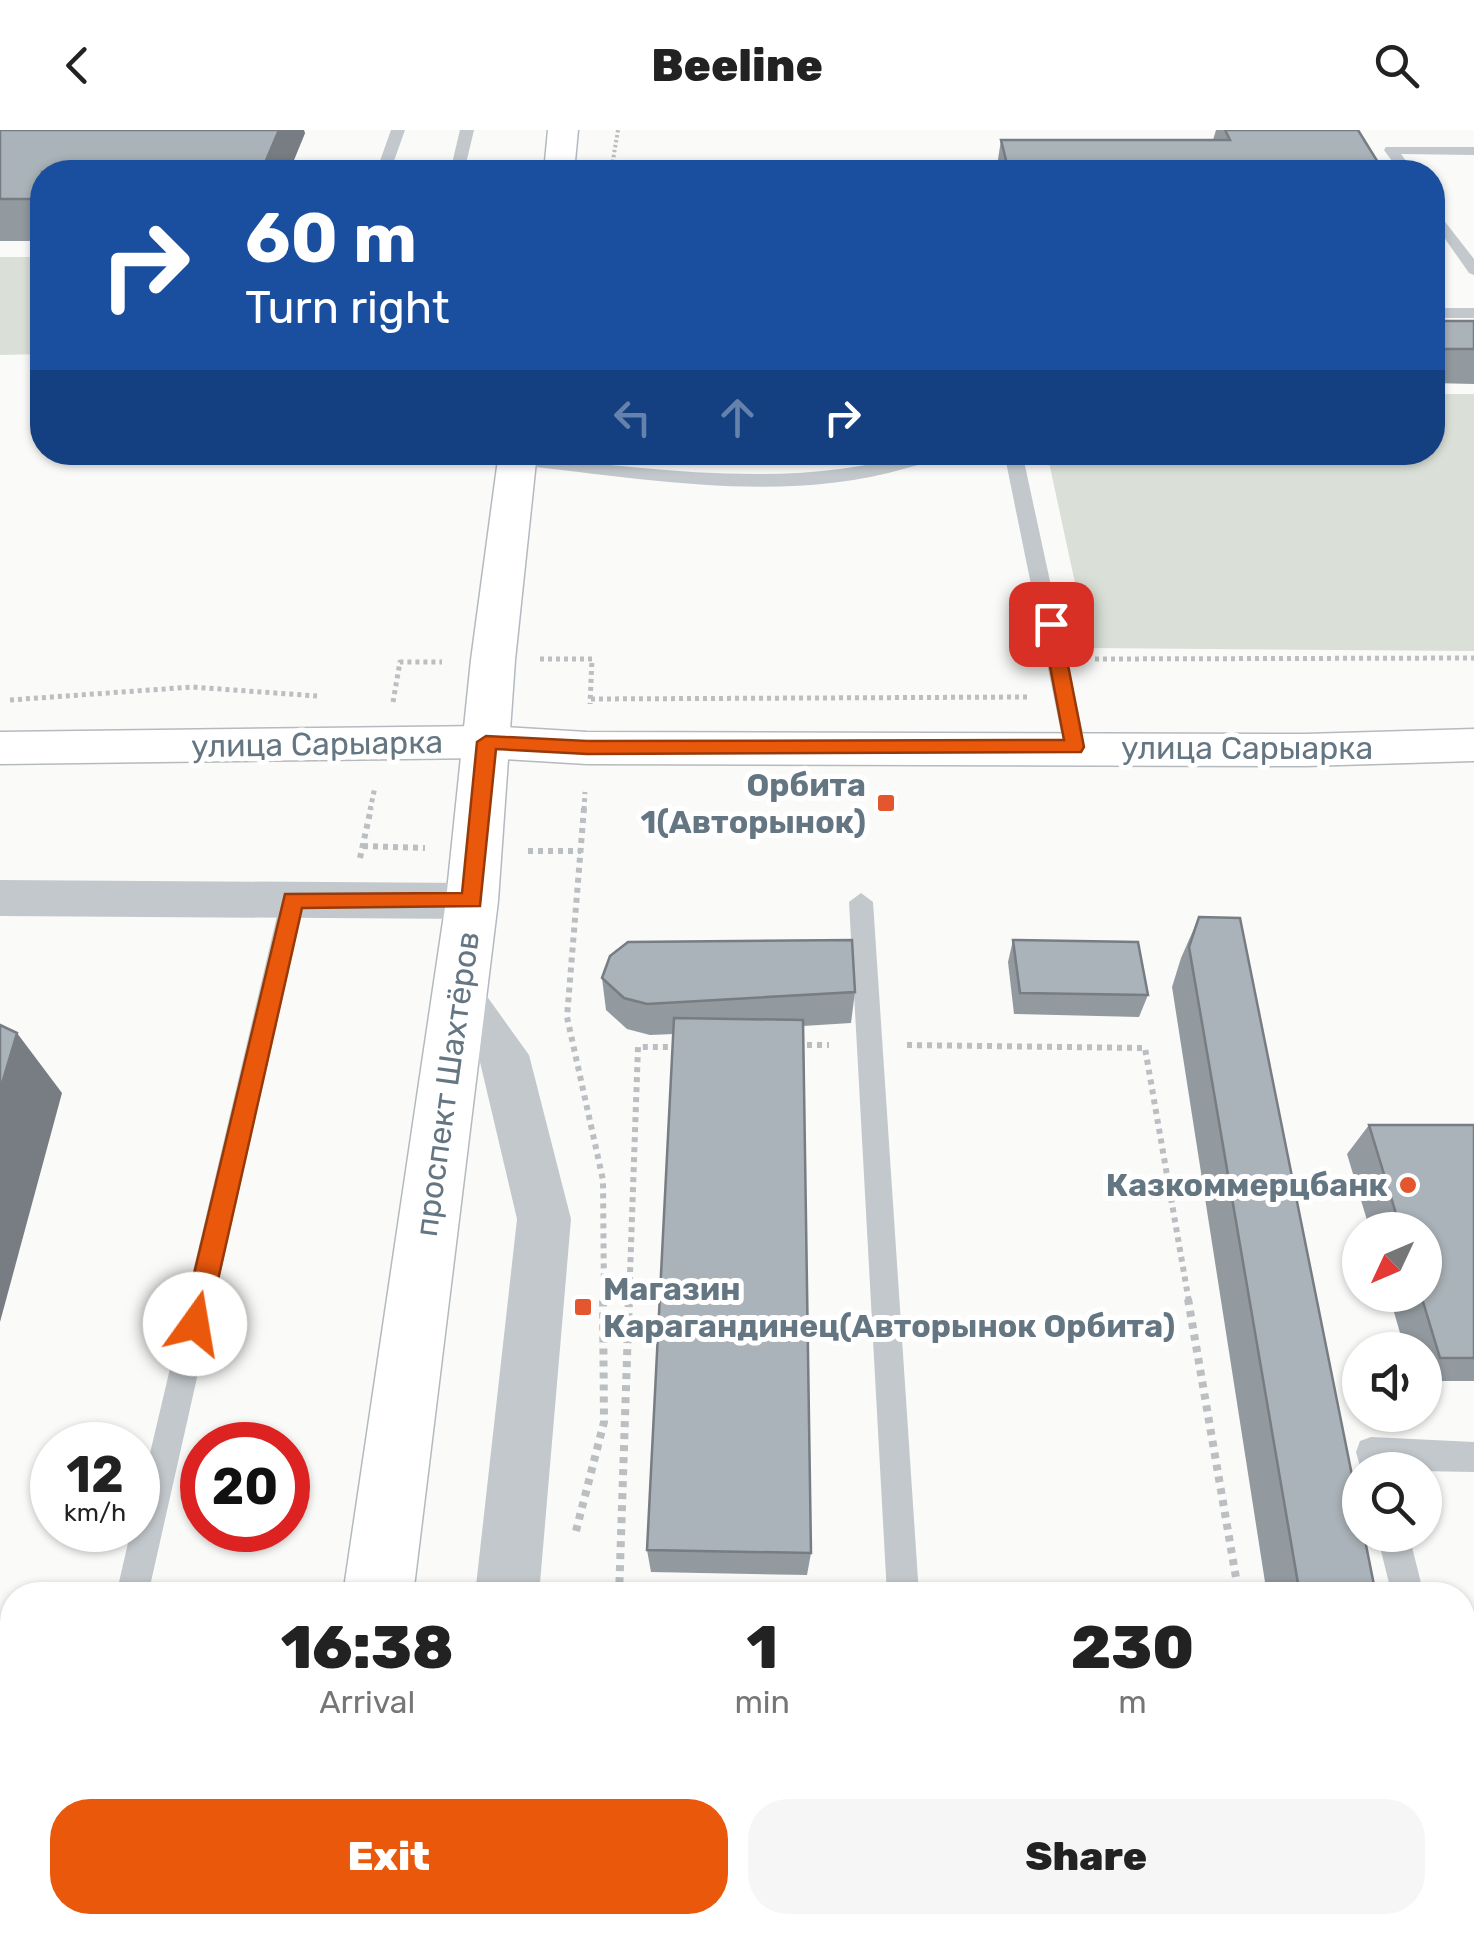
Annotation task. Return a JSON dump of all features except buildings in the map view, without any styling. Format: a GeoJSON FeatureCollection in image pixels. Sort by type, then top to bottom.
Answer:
{"type":"FeatureCollection","features":[{"type":"Feature","properties":{"kind":"main road"},"geometry":{"type":"LineString","coordinates":[[559,160],[563,130]]}},
{"type":"Feature","properties":{"kind":"main road","name":"проспект Шахтёров"},"geometry":{"type":"LineString","coordinates":[[380,1582],[472,901],[493,660],[517,465]]}},
{"type":"Feature","properties":{"kind":"main road","name":"улица Сарыарка"},"geometry":{"type":"LineString","coordinates":[[0,748],[384,715],[486,742],[587,748],[1306,750],[1474,745]]}},
{"type":"Feature","properties":{"kind":"street"},"geometry":{"type":"LineString","coordinates":[[0,898],[472,901]]}},
{"type":"Feature","properties":{"kind":"street"},"geometry":{"type":"LineString","coordinates":[[459,995],[504,1055],[544,1219],[508,1582]]}},
{"type":"Feature","properties":{"kind":"lane"},"geometry":{"type":"LineString","coordinates":[[387,160],[398,130]]}},
{"type":"Feature","properties":{"kind":"lane"},"geometry":{"type":"LineString","coordinates":[[460,160],[467,130]]}},
{"type":"Feature","properties":{"kind":"lane"},"geometry":{"type":"LineString","coordinates":[[1372,149],[1474,151]]}},
{"type":"Feature","properties":{"kind":"lane"},"geometry":{"type":"LineString","coordinates":[[1392,150],[1399,160]]}},
{"type":"Feature","properties":{"kind":"lane"},"geometry":{"type":"LineString","coordinates":[[1445,229],[1474,270]]}},
{"type":"Feature","properties":{"kind":"lane"},"geometry":{"type":"LineString","coordinates":[[1445,313],[1474,313]]}},
{"type":"Feature","properties":{"kind":"lane"},"geometry":{"type":"LineString","coordinates":[[622,465],[785,479],[899,465]]}},
{"type":"Feature","properties":{"kind":"lane"},"geometry":{"type":"LineString","coordinates":[[1016,465],[1074,747]]}},
{"type":"Feature","properties":{"kind":"lane"},"geometry":{"type":"LineString","coordinates":[[135,1582],[293,900]]}},
{"type":"Feature","properties":{"kind":"lane"},"geometry":{"type":"LineString","coordinates":[[861,902],[901,1582]]}},
{"type":"Feature","properties":{"kind":"lane"},"geometry":{"type":"LineString","coordinates":[[1442,1455],[1474,1457]]}},
{"type":"Feature","properties":{"kind":"lane"},"geometry":{"type":"LineString","coordinates":[[1397,1552],[1405,1582]]}},
{"type":"Feature","properties":{"kind":"path"},"geometry":{"type":"LineString","coordinates":[[613,160],[618,130]]}},
{"type":"Feature","properties":{"kind":"path"},"geometry":{"type":"LineString","coordinates":[[1058,658],[1474,658]]}},
{"type":"Feature","properties":{"kind":"path"},"geometry":{"type":"LineString","coordinates":[[353,899],[384,715],[400,662],[592,659],[567,1017],[603,1180],[604,1422],[574,1538]]}},
{"type":"Feature","properties":{"kind":"path"},"geometry":{"type":"LineString","coordinates":[[0,701],[192,687],[320,696]]}},
{"type":"Feature","properties":{"kind":"path"},"geometry":{"type":"LineString","coordinates":[[591,699],[1066,697]]}},
{"type":"Feature","properties":{"kind":"path"},"geometry":{"type":"LineString","coordinates":[[619,1582],[638,1047],[696,1046]]}},
{"type":"Feature","properties":{"kind":"path"},"geometry":{"type":"LineString","coordinates":[[792,1046],[1146,1048],[1238,1582]]}},
{"type":"Feature","properties":{"kind":"shaded area"},"geometry":{"type":"Polygon","coordinates":[[[0,257],[30,257],[30,354],[0,355],[0,257]]]}},
{"type":"Feature","properties":{"kind":"shaded area"},"geometry":{"type":"Polygon","coordinates":[[[1445,394],[1474,394],[1474,651],[1089,648],[1050,465],[1445,465],[1445,394]]]}},
{"type":"Feature","properties":{"kind":"place","name":"Орбита 1(Авторынок)"},"geometry":{"type":"Point","coordinates":[886,803]}},
{"type":"Feature","properties":{"kind":"place","name":"Казкоммерцбанк"},"geometry":{"type":"Point","coordinates":[1408,1185]}},
{"type":"Feature","properties":{"kind":"place","name":"Магазин Карагандинец(Авторынок Орбита)"},"geometry":{"type":"Point","coordinates":[583,1307]}},
{"type":"Feature","properties":{"kind":"route"},"geometry":{"type":"LineString","coordinates":[[195,1324],[293,900],[472,901],[486,742],[587,748],[1074,747],[1051,624]]}}]}
